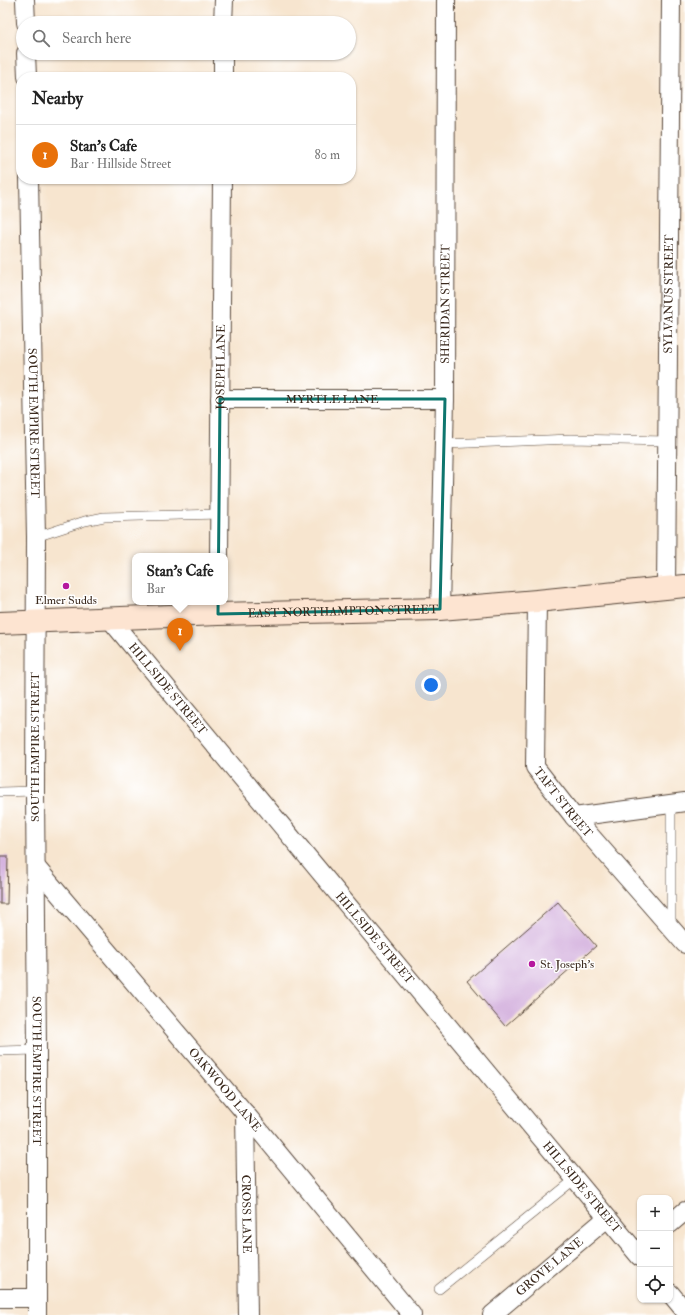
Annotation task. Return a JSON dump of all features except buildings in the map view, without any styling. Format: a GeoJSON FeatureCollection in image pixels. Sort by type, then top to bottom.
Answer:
{"type":"FeatureCollection","features":[{"type":"Feature","properties":{"kind":"main road","name":"EAST NORTHAMPTON STREET"},"geometry":{"type":"LineString","coordinates":[[0,622],[109,618],[219,608],[440,609],[676,587]]}},
{"type":"Feature","properties":{"kind":"street"},"geometry":{"type":"LineString","coordinates":[[25,0],[26,16]]}},
{"type":"Feature","properties":{"kind":"street"},"geometry":{"type":"LineString","coordinates":[[223,16],[224,0]]}},
{"type":"Feature","properties":{"kind":"street","name":"SHERIDAN STREET"},"geometry":{"type":"LineString","coordinates":[[440,609],[444,444],[446,0]]}},
{"type":"Feature","properties":{"kind":"street","name":"SYLVANUS STREET"},"geometry":{"type":"LineString","coordinates":[[671,0],[667,441],[676,587]]}},
{"type":"Feature","properties":{"kind":"street"},"geometry":{"type":"LineString","coordinates":[[26,60],[27,72]]}},
{"type":"Feature","properties":{"kind":"street"},"geometry":{"type":"LineString","coordinates":[[223,60],[223,72]]}},
{"type":"Feature","properties":{"kind":"street","name":"SOUTH EMPIRE STREET"},"geometry":{"type":"LineString","coordinates":[[29,184],[36,537],[35,790],[37,1307]]}},
{"type":"Feature","properties":{"kind":"street","name":"JOSEPH LANE"},"geometry":{"type":"LineString","coordinates":[[219,553],[222,184]]}},
{"type":"Feature","properties":{"kind":"street","name":"MYRTLE LANE"},"geometry":{"type":"LineString","coordinates":[[220,399],[444,399]]}},
{"type":"Feature","properties":{"kind":"street","name":"TAFT STREET"},"geometry":{"type":"LineString","coordinates":[[537,601],[535,768],[574,817],[685,944]]}},
{"type":"Feature","properties":{"kind":"street","name":"HILLSIDE STREET"},"geometry":{"type":"LineString","coordinates":[[109,618],[607,1218],[637,1252]]}},
{"type":"Feature","properties":{"kind":"street"},"geometry":{"type":"LineString","coordinates":[[574,817],[678,802]]}},
{"type":"Feature","properties":{"kind":"street","name":"OAKWOOD LANE"},"geometry":{"type":"LineString","coordinates":[[36,867],[245,1113],[412,1315]]}},
{"type":"Feature","properties":{"kind":"street","name":"CROSS LANE"},"geometry":{"type":"LineString","coordinates":[[245,1113],[248,1315]]}},
{"type":"Feature","properties":{"kind":"street"},"geometry":{"type":"LineString","coordinates":[[673,1221],[685,1211]]}},
{"type":"Feature","properties":{"kind":"street","name":"GROVE LANE"},"geometry":{"type":"LineString","coordinates":[[493,1315],[607,1218]]}},
{"type":"Feature","properties":{"kind":"street"},"geometry":{"type":"LineString","coordinates":[[673,1297],[685,1311]]}},
{"type":"Feature","properties":{"kind":"street"},"geometry":{"type":"LineString","coordinates":[[0,1298],[37,1307]]}},
{"type":"Feature","properties":{"kind":"lane"},"geometry":{"type":"LineString","coordinates":[[444,444],[571,439],[667,441]]}},
{"type":"Feature","properties":{"kind":"lane"},"geometry":{"type":"LineString","coordinates":[[36,537],[85,521],[104,518],[220,514]]}},
{"type":"Feature","properties":{"kind":"lane"},"geometry":{"type":"LineString","coordinates":[[0,792],[35,790]]}},
{"type":"Feature","properties":{"kind":"lane"},"geometry":{"type":"LineString","coordinates":[[671,927],[678,802]]}},
{"type":"Feature","properties":{"kind":"lane"},"geometry":{"type":"LineString","coordinates":[[0,1051],[37,1050]]}},
{"type":"Feature","properties":{"kind":"lane"},"geometry":{"type":"LineString","coordinates":[[439,1289],[575,1179]]}},
{"type":"Feature","properties":{"kind":"highlighted area"},"geometry":{"type":"Polygon","coordinates":[[[220,399],[445,399],[440,609],[218,614],[220,399]]]}},
{"type":"Feature","properties":{"kind":"place","name":"Elmer Sudds"},"geometry":{"type":"Point","coordinates":[66,586]}},
{"type":"Feature","properties":{"kind":"place","name":"Stan's Cafe"},"geometry":{"type":"Point","coordinates":[180,651]}},
{"type":"Feature","properties":{"kind":"place","name":"St. Joseph's"},"geometry":{"type":"Point","coordinates":[532,964]}}]}
